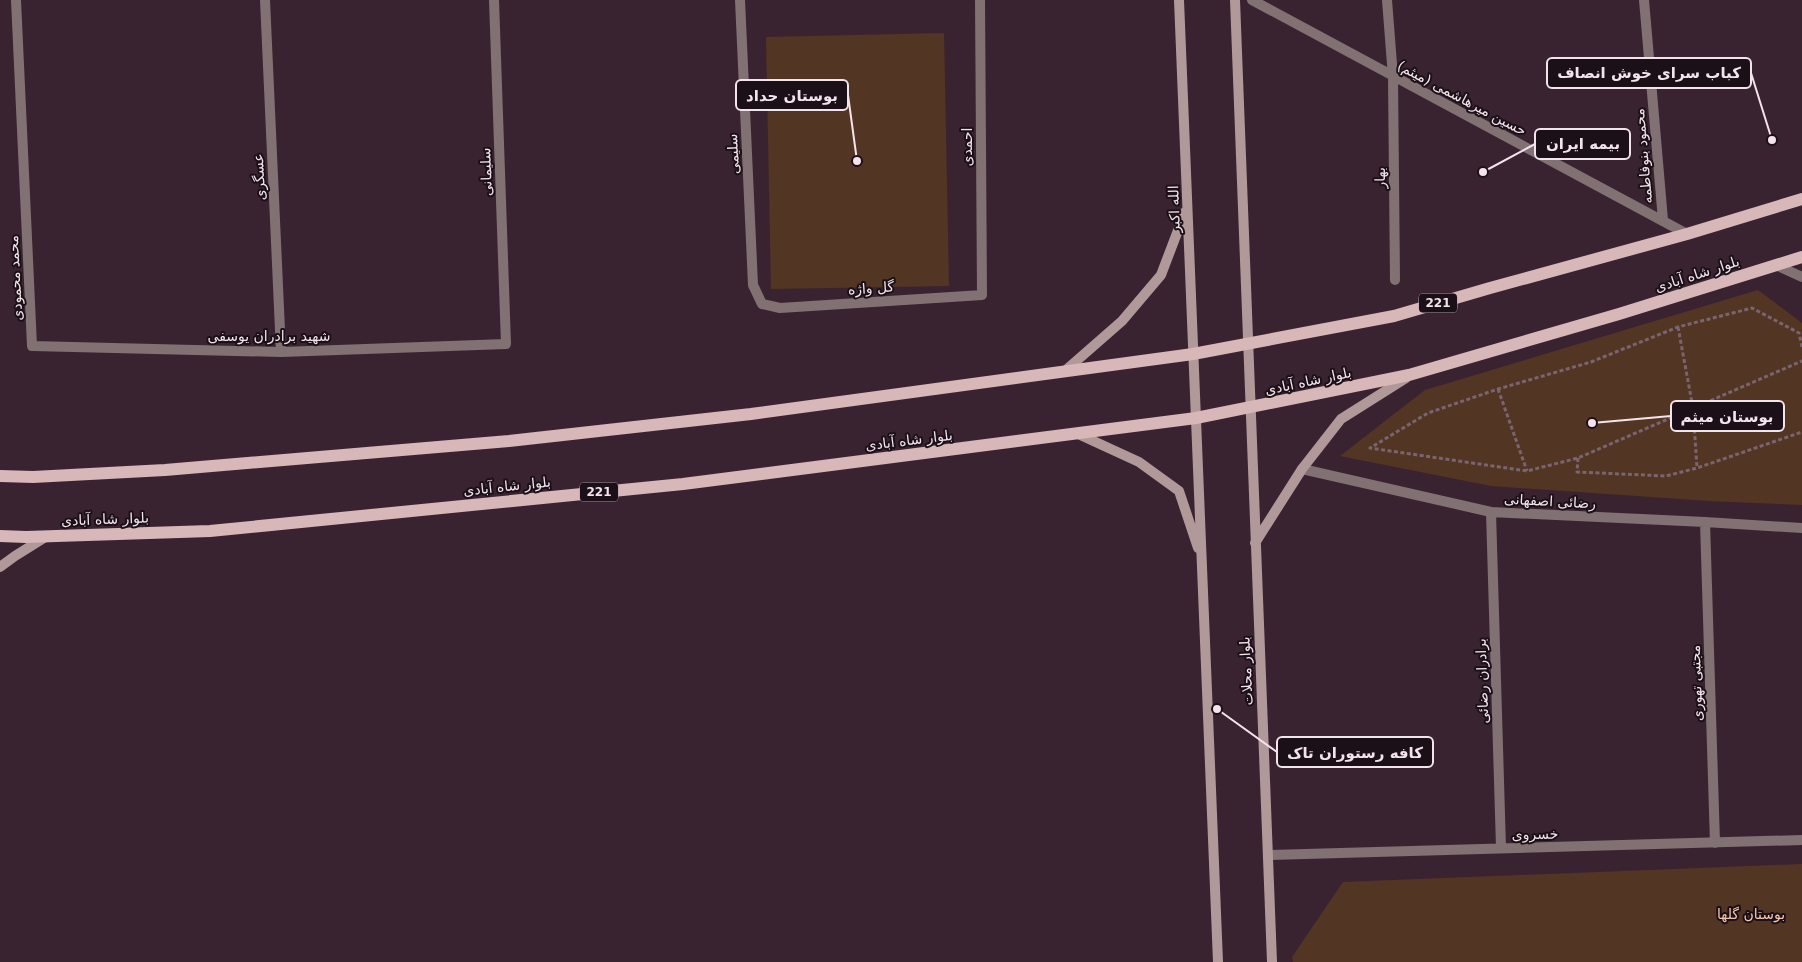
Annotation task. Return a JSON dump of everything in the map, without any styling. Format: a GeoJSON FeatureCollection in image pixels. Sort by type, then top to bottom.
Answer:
{"type":"FeatureCollection","features":[{"type":"Feature","properties":{"kind":"main road","name":"الله اکبر"},"geometry":{"type":"LineString","coordinates":[[1179,0],[1196,418]]}},
{"type":"Feature","properties":{"kind":"main road"},"geometry":{"type":"LineString","coordinates":[[1235,0],[1250,408]]}},
{"type":"Feature","properties":{"kind":"main road","name":"221"},"geometry":{"type":"LineString","coordinates":[[0,476],[33,477],[165,470],[509,441],[751,414],[1194,354],[1394,316],[1687,234],[1802,199]]}},
{"type":"Feature","properties":{"kind":"main road"},"geometry":{"type":"LineString","coordinates":[[1066,370],[1122,321],[1162,275],[1188,206]]}},
{"type":"Feature","properties":{"kind":"main road","name":"بلوار شاه آبادی"},"geometry":{"type":"LineString","coordinates":[[0,536],[210,531],[643,488],[1196,418],[1409,375],[1619,314],[1802,256]]}},
{"type":"Feature","properties":{"kind":"main road"},"geometry":{"type":"LineString","coordinates":[[1255,544],[1302,469],[1341,419],[1409,375]]}},
{"type":"Feature","properties":{"kind":"main road","name":"بلوار محلات"},"geometry":{"type":"LineString","coordinates":[[1250,408],[1272,962]]}},
{"type":"Feature","properties":{"kind":"main road"},"geometry":{"type":"LineString","coordinates":[[1196,418],[1218,962]]}},
{"type":"Feature","properties":{"kind":"main road"},"geometry":{"type":"LineString","coordinates":[[1076,433],[1139,462],[1178,491],[1202,559]]}},
{"type":"Feature","properties":{"kind":"main road"},"geometry":{"type":"LineString","coordinates":[[0,469],[16,476]]}},
{"type":"Feature","properties":{"kind":"main road"},"geometry":{"type":"LineString","coordinates":[[0,567],[48,536]]}},
{"type":"Feature","properties":{"kind":"street","name":"محمد محمودی"},"geometry":{"type":"LineString","coordinates":[[16,0],[32,346]]}},
{"type":"Feature","properties":{"kind":"street","name":"عسگری"},"geometry":{"type":"LineString","coordinates":[[265,0],[281,352]]}},
{"type":"Feature","properties":{"kind":"street","name":"سلیمانی"},"geometry":{"type":"LineString","coordinates":[[494,0],[506,344]]}},
{"type":"Feature","properties":{"kind":"street","name":"سلیمی"},"geometry":{"type":"LineString","coordinates":[[740,0],[753,285],[762,304]]}},
{"type":"Feature","properties":{"kind":"street","name":"احمدی"},"geometry":{"type":"LineString","coordinates":[[980,0],[982,295]]}},
{"type":"Feature","properties":{"kind":"street","name":"حسین میرهاشمی (میثم)"},"geometry":{"type":"LineString","coordinates":[[1252,0],[1687,234]]}},
{"type":"Feature","properties":{"kind":"street","name":"بهار"},"geometry":{"type":"LineString","coordinates":[[1386,0],[1393,77],[1395,280]]}},
{"type":"Feature","properties":{"kind":"street","name":"محمود بنوفاطمه"},"geometry":{"type":"LineString","coordinates":[[1644,0],[1662,220]]}},
{"type":"Feature","properties":{"kind":"street"},"geometry":{"type":"LineString","coordinates":[[1776,264],[1802,277]]}},
{"type":"Feature","properties":{"kind":"street","name":"گل واژه"},"geometry":{"type":"LineString","coordinates":[[762,304],[780,308],[982,295]]}},
{"type":"Feature","properties":{"kind":"street","name":"شهید برادران یوسفی"},"geometry":{"type":"LineString","coordinates":[[32,346],[281,352],[506,344]]}},
{"type":"Feature","properties":{"kind":"street","name":"رضائی اصفهانی"},"geometry":{"type":"LineString","coordinates":[[1302,469],[1490,512],[1802,528]]}},
{"type":"Feature","properties":{"kind":"street","name":"برادران رضائی"},"geometry":{"type":"LineString","coordinates":[[1490,512],[1501,848]]}},
{"type":"Feature","properties":{"kind":"street","name":"مجتبی تهوری"},"geometry":{"type":"LineString","coordinates":[[1705,522],[1715,843]]}},
{"type":"Feature","properties":{"kind":"street","name":"خسروی"},"geometry":{"type":"LineString","coordinates":[[1268,855],[1802,840]]}},
{"type":"Feature","properties":{"kind":"path"},"geometry":{"type":"LineString","coordinates":[[1802,347],[1799,333],[1752,308],[1678,328],[1591,362],[1498,389],[1428,413],[1370,448],[1527,471],[1578,458],[1802,361]]}},
{"type":"Feature","properties":{"kind":"path"},"geometry":{"type":"LineString","coordinates":[[1678,328],[1693,408],[1697,468]]}},
{"type":"Feature","properties":{"kind":"path"},"geometry":{"type":"LineString","coordinates":[[1498,389],[1527,471]]}},
{"type":"Feature","properties":{"kind":"path"},"geometry":{"type":"LineString","coordinates":[[1578,458],[1577,472],[1666,476],[1697,468],[1802,432]]}},
{"type":"Feature","properties":{"kind":"green space"},"geometry":{"type":"Polygon","coordinates":[[[944,33],[949,286],[771,289],[766,37],[944,33]]]}},
{"type":"Feature","properties":{"kind":"green space"},"geometry":{"type":"Polygon","coordinates":[[[1758,290],[1802,323],[1802,505],[1709,501],[1491,486],[1340,456],[1425,390],[1758,290]]]}},
{"type":"Feature","properties":{"kind":"green space","name":"بوستان گلها"},"geometry":{"type":"Polygon","coordinates":[[[1802,864],[1802,962],[1293,962],[1292,957],[1343,882],[1802,864]]]}},
{"type":"Feature","properties":{"kind":"place","name":"کباب سرای خوش انصاف"},"geometry":{"type":"Point","coordinates":[1772,140]}},
{"type":"Feature","properties":{"kind":"place","name":"بوستان حداد"},"geometry":{"type":"Point","coordinates":[857,161]}},
{"type":"Feature","properties":{"kind":"place","name":"بیمه ایران"},"geometry":{"type":"Point","coordinates":[1483,172]}},
{"type":"Feature","properties":{"kind":"place","name":"بوستان میثم"},"geometry":{"type":"Point","coordinates":[1592,423]}},
{"type":"Feature","properties":{"kind":"place","name":"کافه رستوران تاک"},"geometry":{"type":"Point","coordinates":[1217,709]}}]}
